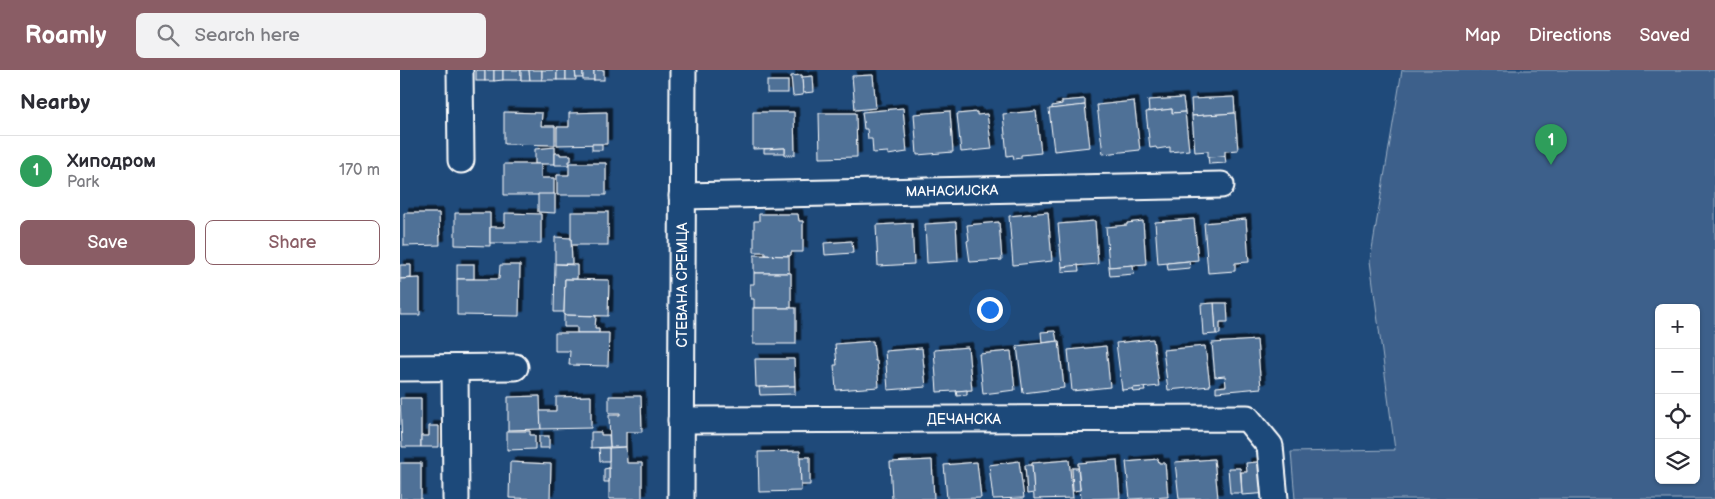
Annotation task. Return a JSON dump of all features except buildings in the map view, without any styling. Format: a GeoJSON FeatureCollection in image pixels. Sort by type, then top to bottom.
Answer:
{"type":"FeatureCollection","features":[{"type":"Feature","properties":{"kind":"street"},"geometry":{"type":"LineString","coordinates":[[460,70],[461,160]]}},
{"type":"Feature","properties":{"kind":"street","name":"СТЕВАНА СРЕМЦА"},"geometry":{"type":"LineString","coordinates":[[681,499],[683,70]]}},
{"type":"Feature","properties":{"kind":"street","name":"МАНАСИЈСКА"},"geometry":{"type":"LineString","coordinates":[[682,196],[1222,185]]}},
{"type":"Feature","properties":{"kind":"street"},"geometry":{"type":"LineString","coordinates":[[400,368],[515,367]]}},
{"type":"Feature","properties":{"kind":"street"},"geometry":{"type":"LineString","coordinates":[[455,368],[456,499]]}},
{"type":"Feature","properties":{"kind":"street","name":"ДЕЧАНСКА"},"geometry":{"type":"LineString","coordinates":[[681,420],[1247,418],[1270,446],[1275,499]]}},
{"type":"Feature","properties":{"kind":"shaded area"},"geometry":{"type":"Polygon","coordinates":[[[1402,70],[1715,70],[1715,499],[1295,499],[1291,452],[1395,450],[1370,261],[1402,70]]]}},
{"type":"Feature","properties":{"kind":"place","name":"Хиподром"},"geometry":{"type":"Point","coordinates":[1551,165]}}]}
